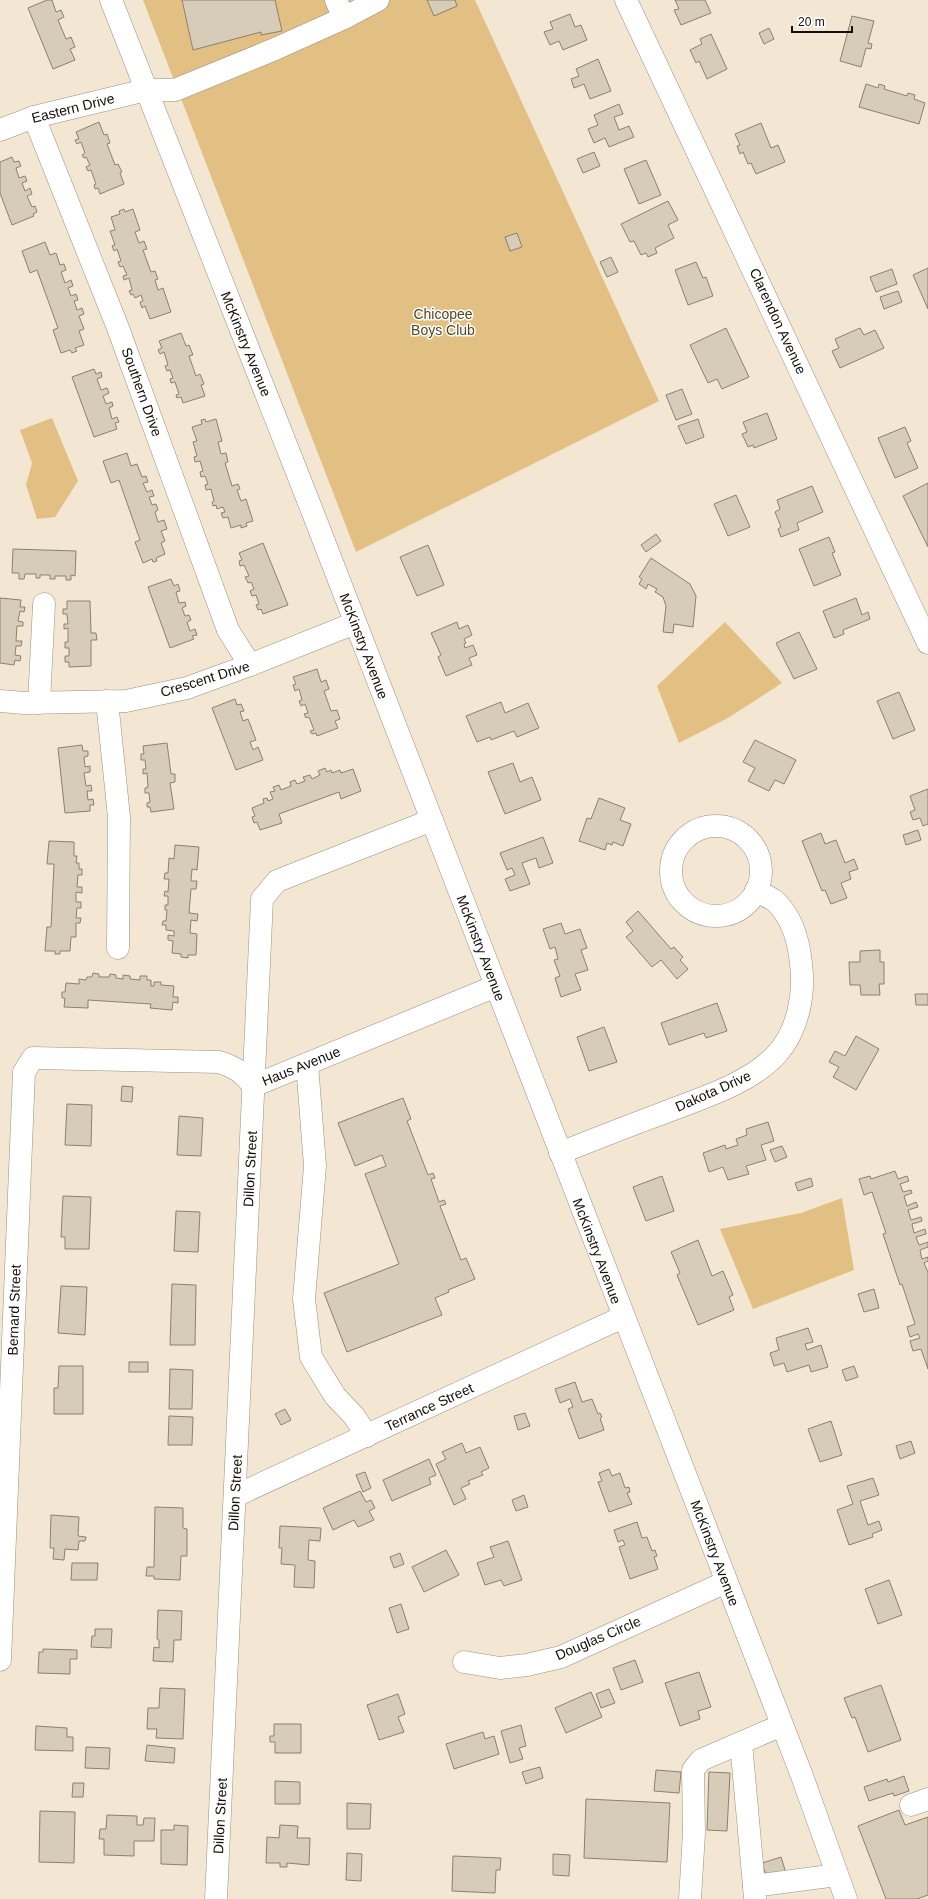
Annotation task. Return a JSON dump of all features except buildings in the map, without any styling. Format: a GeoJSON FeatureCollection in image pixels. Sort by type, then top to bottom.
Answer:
{"type":"FeatureCollection","features":[{"type":"Feature","properties":{"kind":"street","name":"McKinstry Avenue"},"geometry":{"type":"LineString","coordinates":[[110,0],[432,820],[782,1726],[846,1899]]}},
{"type":"Feature","properties":{"kind":"street","name":"Clarendon Avenue"},"geometry":{"type":"LineString","coordinates":[[626,0],[928,644]]}},
{"type":"Feature","properties":{"kind":"street","name":"Eastern Drive"},"geometry":{"type":"LineString","coordinates":[[0,130],[34,117],[146,90],[175,90],[275,49],[340,9],[376,1]]}},
{"type":"Feature","properties":{"kind":"street","name":"Southern Drive"},"geometry":{"type":"LineString","coordinates":[[34,117],[118,328],[228,630],[250,665]]}},
{"type":"Feature","properties":{"kind":"street"},"geometry":{"type":"LineString","coordinates":[[39,703],[44,604]]}},
{"type":"Feature","properties":{"kind":"street","name":"Crescent Drive"},"geometry":{"type":"LineString","coordinates":[[0,701],[39,703],[126,701],[187,688],[250,665],[355,623]]}},
{"type":"Feature","properties":{"kind":"street"},"geometry":{"type":"LineString","coordinates":[[107,701],[119,817],[118,948]]}},
{"type":"Feature","properties":{"kind":"street","name":"Dillon Street"},"geometry":{"type":"LineString","coordinates":[[216,1899],[254,1103],[253,1086],[262,899],[277,881],[432,820]]}},
{"type":"Feature","properties":{"kind":"street"},"geometry":{"type":"LineString","coordinates":[[718,825],[736,830],[751,842],[760,859],[760,878],[756,890],[748,902],[730,914],[709,915],[696,911],[680,897],[673,885],[671,871],[676,850],[684,839],[699,828],[718,825]]}},
{"type":"Feature","properties":{"kind":"street","name":"Dakota Drive"},"geometry":{"type":"LineString","coordinates":[[560,1153],[737,1083],[761,1068],[782,1047],[791,1030],[799,1009],[802,982],[800,953],[793,929],[784,913],[774,901],[756,890]]}},
{"type":"Feature","properties":{"kind":"street","name":"Haus Avenue"},"geometry":{"type":"LineString","coordinates":[[33,1058],[219,1062],[234,1067],[246,1076],[253,1086],[496,986]]}},
{"type":"Feature","properties":{"kind":"street","name":"Bernard Street"},"geometry":{"type":"LineString","coordinates":[[0,1660],[24,1072],[33,1058]]}},
{"type":"Feature","properties":{"kind":"street"},"geometry":{"type":"LineString","coordinates":[[307,1064],[315,1166],[304,1300],[311,1357],[335,1396],[354,1416],[367,1436]]}},
{"type":"Feature","properties":{"kind":"street","name":"Terrance Street"},"geometry":{"type":"LineString","coordinates":[[235,1496],[623,1317]]}},
{"type":"Feature","properties":{"kind":"street","name":"Douglas Circle"},"geometry":{"type":"LineString","coordinates":[[464,1662],[500,1668],[527,1665],[561,1656],[726,1582]]}},
{"type":"Feature","properties":{"kind":"street"},"geometry":{"type":"LineString","coordinates":[[690,1899],[694,1834],[693,1770],[701,1760],[782,1726]]}},
{"type":"Feature","properties":{"kind":"street"},"geometry":{"type":"LineString","coordinates":[[741,1743],[754,1893],[837,1875]]}},
{"type":"Feature","properties":{"kind":"green space","name":"Chicopee Boys Club"},"geometry":{"type":"Polygon","coordinates":[[[143,0],[475,0],[659,401],[356,552],[143,0]]]}},
{"type":"Feature","properties":{"kind":"green space"},"geometry":{"type":"Polygon","coordinates":[[[52,418],[78,481],[55,517],[37,519],[26,485],[32,463],[20,430],[52,418]]]}},
{"type":"Feature","properties":{"kind":"green space"},"geometry":{"type":"Polygon","coordinates":[[[725,622],[782,683],[728,718],[679,743],[657,686],[725,622]]]}},
{"type":"Feature","properties":{"kind":"green space"},"geometry":{"type":"Polygon","coordinates":[[[842,1198],[854,1270],[753,1309],[720,1229],[801,1213],[842,1198]]]}}]}
